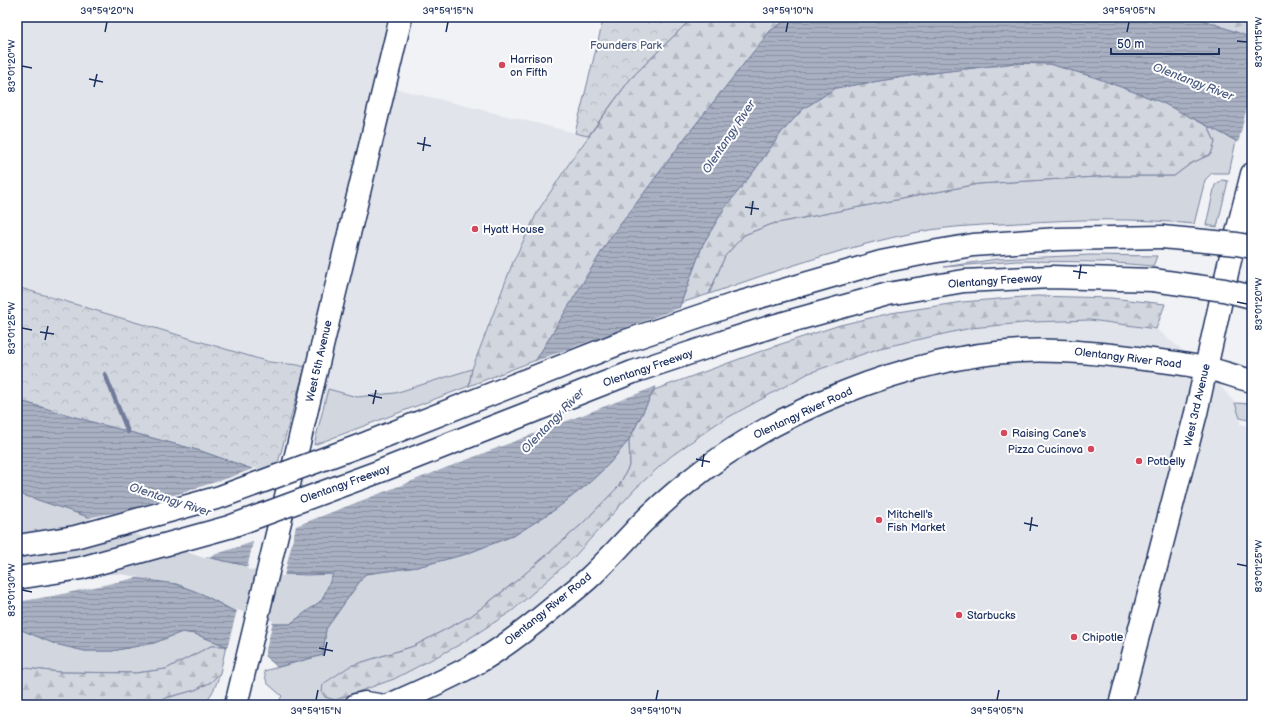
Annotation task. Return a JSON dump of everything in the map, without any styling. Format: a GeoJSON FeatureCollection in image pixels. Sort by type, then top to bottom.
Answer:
{"type":"FeatureCollection","features":[{"type":"Feature","properties":{"kind":"main road","name":"West 5th Avenue"},"geometry":{"type":"LineString","coordinates":[[236,705],[401,17]]}},
{"type":"Feature","properties":{"kind":"main road","name":"West 3rd Avenue"},"geometry":{"type":"LineString","coordinates":[[1120,705],[1196,413],[1229,264],[1252,174]]}},
{"type":"Feature","properties":{"kind":"main road"},"geometry":{"type":"LineString","coordinates":[[17,546],[75,537],[220,497],[367,443],[622,342],[735,304],[881,262],[973,245],[1058,239],[1162,237],[1237,244],[1252,247]]}},
{"type":"Feature","properties":{"kind":"main road","name":"Olentangy Freeway"},"geometry":{"type":"LineString","coordinates":[[17,578],[81,568],[229,527],[378,472],[633,372],[773,326],[888,294],[964,281],[1052,276],[1153,280],[1224,290],[1252,297]]}},
{"type":"Feature","properties":{"kind":"main road","name":"Olentangy River Road"},"geometry":{"type":"LineString","coordinates":[[389,705],[427,689],[477,663],[521,634],[590,577],[644,521],[689,481],[749,438],[825,400],[891,376],[959,358],[1022,351],[1089,352],[1205,368],[1252,381]]}},
{"type":"Feature","properties":{"kind":"main road"},"geometry":{"type":"LineString","coordinates":[[356,705],[365,703],[379,705]]}},
{"type":"Feature","properties":{"kind":"shaded area"},"geometry":{"type":"Polygon","coordinates":[[[17,17],[401,17],[385,86],[588,136],[570,162],[513,262],[472,369],[469,386],[326,402],[298,395],[305,367],[269,362],[17,287],[17,17]]]}},
{"type":"Feature","properties":{"kind":"shaded area"},"geometry":{"type":"Polygon","coordinates":[[[1090,320],[1156,329],[1205,368],[1235,403],[1240,418],[1240,424],[1252,427],[1252,705],[321,705],[394,679],[459,645],[512,611],[574,557],[635,489],[670,457],[716,424],[809,373],[880,348],[971,328],[1034,322],[1090,320]]]}},
{"type":"Feature","properties":{"kind":"green space","name":"Founders Park"},"geometry":{"type":"Polygon","coordinates":[[[604,17],[693,17],[631,78],[588,136],[575,133],[604,17]]]}},
{"type":"Feature","properties":{"kind":"green space"},"geometry":{"type":"Polygon","coordinates":[[[693,17],[791,17],[770,31],[688,134],[608,242],[536,360],[469,386],[472,369],[513,262],[538,211],[570,162],[631,78],[693,17]]]}},
{"type":"Feature","properties":{"kind":"green space"},"geometry":{"type":"Polygon","coordinates":[[[1195,17],[1252,17],[1252,38],[1195,17]]]}},
{"type":"Feature","properties":{"kind":"green space"},"geometry":{"type":"Polygon","coordinates":[[[1015,63],[1049,64],[1094,77],[1161,102],[1208,126],[1215,142],[1211,154],[1190,164],[1174,176],[1112,176],[978,184],[772,224],[744,235],[725,256],[709,294],[681,303],[703,244],[724,209],[781,133],[803,109],[836,88],[916,75],[1015,63]]]}},
{"type":"Feature","properties":{"kind":"green space"},"geometry":{"type":"Polygon","coordinates":[[[1208,126],[1236,141],[1229,173],[1212,173],[1205,180],[1194,224],[1128,220],[1084,220],[981,225],[930,230],[839,251],[709,294],[725,256],[744,235],[772,224],[978,184],[1112,176],[1174,176],[1190,164],[1211,154],[1215,142],[1208,126]]]}},
{"type":"Feature","properties":{"kind":"green space"},"geometry":{"type":"Polygon","coordinates":[[[1222,180],[1228,181],[1217,227],[1206,225],[1215,185],[1222,180]]]}},
{"type":"Feature","properties":{"kind":"green space"},"geometry":{"type":"Polygon","coordinates":[[[1092,255],[1157,256],[1153,266],[1104,262],[1017,261],[944,267],[997,259],[1092,255]]]}},
{"type":"Feature","properties":{"kind":"green space"},"geometry":{"type":"Polygon","coordinates":[[[17,287],[269,362],[305,367],[274,477],[201,451],[17,400],[17,287]]]}},
{"type":"Feature","properties":{"kind":"green space"},"geometry":{"type":"Polygon","coordinates":[[[1036,296],[1111,298],[1165,304],[1156,329],[1090,320],[1034,322],[971,328],[880,348],[809,373],[716,424],[670,457],[635,489],[574,557],[512,611],[459,645],[394,679],[335,700],[325,697],[322,692],[323,684],[350,666],[414,646],[471,616],[520,578],[581,525],[619,486],[630,464],[629,440],[654,390],[778,345],[840,325],[891,313],[962,302],[1036,296]]]}},
{"type":"Feature","properties":{"kind":"green space"},"geometry":{"type":"Polygon","coordinates":[[[472,369],[469,386],[314,445],[328,389],[357,397],[395,393],[472,369]]]}},
{"type":"Feature","properties":{"kind":"green space"},"geometry":{"type":"Polygon","coordinates":[[[1235,403],[1252,404],[1252,421],[1240,418],[1235,403]]]}},
{"type":"Feature","properties":{"kind":"green space"},"geometry":{"type":"Polygon","coordinates":[[[629,440],[630,464],[619,486],[581,525],[520,578],[471,616],[414,646],[350,666],[325,697],[335,700],[321,705],[280,705],[278,703],[282,696],[267,683],[264,671],[323,655],[326,629],[365,574],[417,567],[466,554],[515,535],[556,509],[589,483],[608,465],[629,440]]]}},
{"type":"Feature","properties":{"kind":"green space"},"geometry":{"type":"Polygon","coordinates":[[[17,493],[211,558],[285,574],[334,574],[322,600],[290,624],[274,624],[232,610],[202,594],[176,584],[17,573],[17,493]]]}},
{"type":"Feature","properties":{"kind":"green space"},"geometry":{"type":"Polygon","coordinates":[[[17,628],[55,644],[85,651],[112,651],[154,643],[182,632],[195,634],[226,646],[211,646],[166,669],[136,673],[59,672],[17,667],[17,628]]]}},
{"type":"Feature","properties":{"kind":"green space"},"geometry":{"type":"Polygon","coordinates":[[[211,646],[226,646],[220,673],[211,682],[195,690],[155,701],[122,705],[64,705],[17,702],[17,667],[59,672],[136,673],[166,669],[211,646]]]}},
{"type":"Feature","properties":{"kind":"green space"},"geometry":{"type":"Polygon","coordinates":[[[220,673],[213,690],[202,705],[122,705],[155,701],[195,690],[211,682],[220,673]]]}},
{"type":"Feature","properties":{"kind":"green space"},"geometry":{"type":"Polygon","coordinates":[[[17,702],[64,705],[17,705],[17,702]]]}},
{"type":"Feature","properties":{"kind":"water","name":"Olentangy River"},"geometry":{"type":"Polygon","coordinates":[[[791,17],[1195,17],[1252,38],[1252,149],[1161,102],[1094,77],[1049,64],[1015,63],[916,75],[836,88],[803,109],[781,133],[724,209],[703,244],[681,303],[654,390],[629,440],[608,465],[589,483],[556,509],[515,535],[466,554],[417,567],[365,574],[326,629],[323,655],[278,667],[265,656],[226,646],[195,634],[182,632],[154,643],[112,651],[85,651],[55,644],[17,628],[17,573],[120,576],[176,584],[202,594],[233,611],[274,624],[290,624],[322,600],[333,574],[285,574],[211,558],[17,493],[17,400],[201,451],[274,477],[314,483],[372,475],[498,423],[608,241],[688,134],[770,31],[791,17]]]}},
{"type":"Feature","properties":{"kind":"pier"},"geometry":{"type":"Polygon","coordinates":[[[1252,86],[1252,151],[1238,144],[1252,86]]]}},
{"type":"Feature","properties":{"kind":"pier"},"geometry":{"type":"Polygon","coordinates":[[[682,307],[657,386],[296,526],[284,576],[247,569],[253,542],[204,558],[88,518],[128,510],[255,468],[274,475],[314,481],[371,473],[497,421],[533,362],[682,307]]]}},
{"type":"Feature","properties":{"kind":"pier"},"geometry":{"type":"Polygon","coordinates":[[[17,571],[120,574],[140,577],[58,595],[17,602],[17,571]]]}},
{"type":"Feature","properties":{"kind":"pier"},"geometry":{"type":"Polygon","coordinates":[[[237,610],[273,621],[264,658],[227,649],[237,610]]]}},
{"type":"Feature","properties":{"kind":"waterway"},"geometry":{"type":"LineString","coordinates":[[105,374],[128,432]]}},
{"type":"Feature","properties":{"kind":"place","name":"Harrison on Fifth"},"geometry":{"type":"Point","coordinates":[502,65]}},
{"type":"Feature","properties":{"kind":"place","name":"Hyatt House"},"geometry":{"type":"Point","coordinates":[475,229]}},
{"type":"Feature","properties":{"kind":"place","name":"Raising Cane's"},"geometry":{"type":"Point","coordinates":[1004,433]}},
{"type":"Feature","properties":{"kind":"place","name":"Pizza Cucinova"},"geometry":{"type":"Point","coordinates":[1091,449]}},
{"type":"Feature","properties":{"kind":"place","name":"Potbelly"},"geometry":{"type":"Point","coordinates":[1139,461]}},
{"type":"Feature","properties":{"kind":"place","name":"Mitchell's Fish Market"},"geometry":{"type":"Point","coordinates":[879,520]}},
{"type":"Feature","properties":{"kind":"place","name":"Starbucks"},"geometry":{"type":"Point","coordinates":[959,615]}},
{"type":"Feature","properties":{"kind":"place","name":"Chipotle"},"geometry":{"type":"Point","coordinates":[1074,637]}}]}
